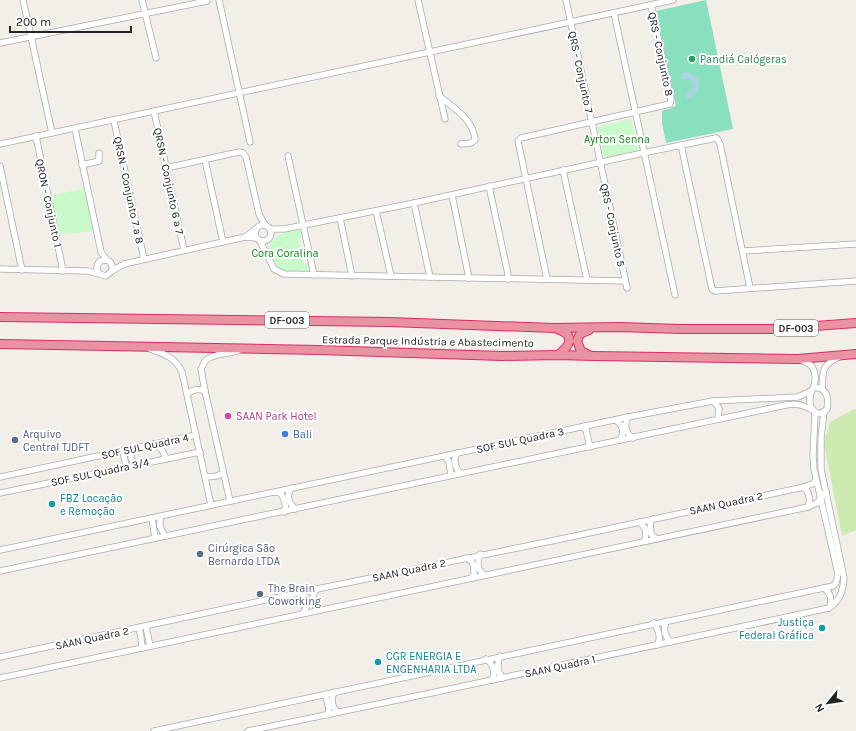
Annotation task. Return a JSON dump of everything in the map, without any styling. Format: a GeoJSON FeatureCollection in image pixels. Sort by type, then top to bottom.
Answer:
{"type":"FeatureCollection","features":[{"type":"Feature","properties":{"kind":"highway","name":"Estrada Parque Indústria e Abastecimento"},"geometry":{"type":"LineString","coordinates":[[0,317],[382,322],[554,328],[620,327],[681,329],[775,329],[856,323]]}},
{"type":"Feature","properties":{"kind":"highway"},"geometry":{"type":"LineString","coordinates":[[554,328],[565,331],[569,339],[568,347],[558,354]]}},
{"type":"Feature","properties":{"kind":"highway"},"geometry":{"type":"LineString","coordinates":[[594,328],[580,334],[577,341],[581,351],[594,356]]}},
{"type":"Feature","properties":{"kind":"highway","name":"Estrada Parque Indústria e Abastecimento"},"geometry":{"type":"LineString","coordinates":[[0,344],[335,350],[502,356],[558,354],[594,356],[798,359],[839,357],[856,354]]}},
{"type":"Feature","properties":{"kind":"street"},"geometry":{"type":"LineString","coordinates":[[23,0],[52,133]]}},
{"type":"Feature","properties":{"kind":"street"},"geometry":{"type":"LineString","coordinates":[[142,0],[156,58]]}},
{"type":"Feature","properties":{"kind":"street"},"geometry":{"type":"LineString","coordinates":[[219,0],[250,142]]}},
{"type":"Feature","properties":{"kind":"street"},"geometry":{"type":"LineString","coordinates":[[418,0],[445,120]]}},
{"type":"Feature","properties":{"kind":"street","name":"QRS - Conjunto 7"},"geometry":{"type":"LineString","coordinates":[[566,0],[600,162]]}},
{"type":"Feature","properties":{"kind":"street"},"geometry":{"type":"LineString","coordinates":[[0,144],[114,121],[154,111],[673,0]]}},
{"type":"Feature","properties":{"kind":"street"},"geometry":{"type":"LineString","coordinates":[[0,43],[207,1]]}},
{"type":"Feature","properties":{"kind":"street","name":"QRS - Conjunto 8"},"geometry":{"type":"LineString","coordinates":[[635,113],[666,106],[672,102],[651,5]]}},
{"type":"Feature","properties":{"kind":"street"},"geometry":{"type":"LineString","coordinates":[[614,13],[674,295]]}},
{"type":"Feature","properties":{"kind":"street"},"geometry":{"type":"LineString","coordinates":[[439,96],[469,121],[473,127],[475,140],[471,143],[461,144]]}},
{"type":"Feature","properties":{"kind":"street","name":"QRSN - Conjunto 6 a 7"},"geometry":{"type":"LineString","coordinates":[[154,111],[184,250]]}},
{"type":"Feature","properties":{"kind":"street"},"geometry":{"type":"LineString","coordinates":[[547,279],[518,142],[521,138],[635,113]]}},
{"type":"Feature","properties":{"kind":"street","name":"QRSN - Conjunto 7 a 8"},"geometry":{"type":"LineString","coordinates":[[114,121],[144,259]]}},
{"type":"Feature","properties":{"kind":"street"},"geometry":{"type":"LineString","coordinates":[[75,129],[101,252],[97,270],[99,274]]}},
{"type":"Feature","properties":{"kind":"street","name":"QRON - Conjunto 1"},"geometry":{"type":"LineString","coordinates":[[36,136],[63,270]]}},
{"type":"Feature","properties":{"kind":"street"},"geometry":{"type":"LineString","coordinates":[[166,168],[239,152],[245,154],[259,214],[264,225],[270,229],[284,229],[452,195],[714,138],[718,140],[750,288]]}},
{"type":"Feature","properties":{"kind":"street"},"geometry":{"type":"LineString","coordinates":[[681,145],[712,289],[715,291],[856,281]]}},
{"type":"Feature","properties":{"kind":"street"},"geometry":{"type":"LineString","coordinates":[[82,165],[100,161],[99,153]]}},
{"type":"Feature","properties":{"kind":"street"},"geometry":{"type":"LineString","coordinates":[[288,156],[314,276]]}},
{"type":"Feature","properties":{"kind":"street"},"geometry":{"type":"LineString","coordinates":[[205,160],[223,242]]}},
{"type":"Feature","properties":{"kind":"street","name":"QRS - Conjunto 5"},"geometry":{"type":"LineString","coordinates":[[600,162],[627,288]]}},
{"type":"Feature","properties":{"kind":"street"},"geometry":{"type":"LineString","coordinates":[[0,166],[22,270]]}},
{"type":"Feature","properties":{"kind":"street"},"geometry":{"type":"LineString","coordinates":[[564,170],[587,280]]}},
{"type":"Feature","properties":{"kind":"street"},"geometry":{"type":"LineString","coordinates":[[488,186],[509,279]]}},
{"type":"Feature","properties":{"kind":"street"},"geometry":{"type":"LineString","coordinates":[[452,195],[469,278]]}},
{"type":"Feature","properties":{"kind":"street"},"geometry":{"type":"LineString","coordinates":[[414,203],[430,277]]}},
{"type":"Feature","properties":{"kind":"street"},"geometry":{"type":"LineString","coordinates":[[376,211],[391,276]]}},
{"type":"Feature","properties":{"kind":"street"},"geometry":{"type":"LineString","coordinates":[[259,214],[255,234],[267,253],[271,266],[280,274],[314,276],[391,276],[625,281]]}},
{"type":"Feature","properties":{"kind":"street"},"geometry":{"type":"LineString","coordinates":[[340,218],[352,276]]}},
{"type":"Feature","properties":{"kind":"street"},"geometry":{"type":"LineString","coordinates":[[245,237],[257,228],[264,225]]}},
{"type":"Feature","properties":{"kind":"street"},"geometry":{"type":"LineString","coordinates":[[267,253],[270,229]]}},
{"type":"Feature","properties":{"kind":"street"},"geometry":{"type":"LineString","coordinates":[[0,269],[88,271],[106,276],[124,264],[245,237],[265,241],[284,229]]}},
{"type":"Feature","properties":{"kind":"street"},"geometry":{"type":"LineString","coordinates":[[743,251],[856,244]]}},
{"type":"Feature","properties":{"kind":"street"},"geometry":{"type":"LineString","coordinates":[[101,252],[113,266],[112,271]]}},
{"type":"Feature","properties":{"kind":"street"},"geometry":{"type":"LineString","coordinates":[[88,271],[98,263],[109,261],[124,264]]}},
{"type":"Feature","properties":{"kind":"street"},"geometry":{"type":"LineString","coordinates":[[144,346],[170,356],[177,363],[182,372],[188,394],[211,506]]}},
{"type":"Feature","properties":{"kind":"street"},"geometry":{"type":"LineString","coordinates":[[230,501],[201,369],[205,361],[217,355],[248,349]]}},
{"type":"Feature","properties":{"kind":"street"},"geometry":{"type":"LineString","coordinates":[[822,389],[824,368],[829,362],[839,357]]}},
{"type":"Feature","properties":{"kind":"street"},"geometry":{"type":"LineString","coordinates":[[154,731],[834,585],[838,574],[820,500],[813,456],[814,412],[810,401],[815,375],[812,367],[807,362],[798,359]]}},
{"type":"Feature","properties":{"kind":"street"},"geometry":{"type":"LineString","coordinates":[[188,394],[192,390],[198,388],[205,391]]}},
{"type":"Feature","properties":{"kind":"street"},"geometry":{"type":"LineString","coordinates":[[812,389],[822,389],[827,394],[828,399],[826,410],[824,412],[820,453],[826,491],[843,570],[843,584],[841,593],[837,602],[829,608]]}},
{"type":"Feature","properties":{"kind":"street","name":"SOF SUL Quadra 3"},"geometry":{"type":"LineString","coordinates":[[0,550],[628,417],[714,401],[798,397],[812,389]]}},
{"type":"Feature","properties":{"kind":"street"},"geometry":{"type":"LineString","coordinates":[[714,401],[719,408],[718,419]]}},
{"type":"Feature","properties":{"kind":"street"},"geometry":{"type":"LineString","coordinates":[[0,571],[792,404],[802,405],[819,414],[824,412]]}},
{"type":"Feature","properties":{"kind":"street"},"geometry":{"type":"LineString","coordinates":[[628,417],[625,424],[626,430],[629,436],[633,438]]}},
{"type":"Feature","properties":{"kind":"street"},"geometry":{"type":"LineString","coordinates":[[615,420],[620,423],[622,427],[623,436],[620,440]]}},
{"type":"Feature","properties":{"kind":"street"},"geometry":{"type":"LineString","coordinates":[[586,426],[590,447]]}},
{"type":"Feature","properties":{"kind":"street","name":"SOF SUL Quadra 4"},"geometry":{"type":"LineString","coordinates":[[0,477],[196,435]]}},
{"type":"Feature","properties":{"kind":"street"},"geometry":{"type":"LineString","coordinates":[[154,444],[162,450],[166,458]]}},
{"type":"Feature","properties":{"kind":"street"},"geometry":{"type":"LineString","coordinates":[[131,449],[131,458],[134,464]]}},
{"type":"Feature","properties":{"kind":"street"},"geometry":{"type":"LineString","coordinates":[[123,451],[126,466]]}},
{"type":"Feature","properties":{"kind":"street","name":"SOF SUL Quadra 3/4"},"geometry":{"type":"LineString","coordinates":[[0,493],[134,464],[200,452]]}},
{"type":"Feature","properties":{"kind":"street"},"geometry":{"type":"LineString","coordinates":[[457,453],[454,458],[457,470],[460,473]]}},
{"type":"Feature","properties":{"kind":"street"},"geometry":{"type":"LineString","coordinates":[[445,456],[449,462],[451,475]]}},
{"type":"Feature","properties":{"kind":"street"},"geometry":{"type":"LineString","coordinates":[[205,475],[207,477],[215,477],[223,473]]}},
{"type":"Feature","properties":{"kind":"street","name":"SAAN Quadra 2"},"geometry":{"type":"LineString","coordinates":[[0,657],[480,554],[804,487],[816,481]]}},
{"type":"Feature","properties":{"kind":"street"},"geometry":{"type":"LineString","coordinates":[[804,487],[809,496],[808,507]]}},
{"type":"Feature","properties":{"kind":"street"},"geometry":{"type":"LineString","coordinates":[[292,488],[289,491],[289,499],[291,506],[295,509]]}},
{"type":"Feature","properties":{"kind":"street"},"geometry":{"type":"LineString","coordinates":[[0,678],[808,507],[814,505],[820,500],[826,491]]}},
{"type":"Feature","properties":{"kind":"street"},"geometry":{"type":"LineString","coordinates":[[276,492],[280,493],[284,499],[286,508],[285,512]]}},
{"type":"Feature","properties":{"kind":"street"},"geometry":{"type":"LineString","coordinates":[[814,505],[822,509]]}},
{"type":"Feature","properties":{"kind":"street"},"geometry":{"type":"LineString","coordinates":[[160,517],[160,527],[165,536]]}},
{"type":"Feature","properties":{"kind":"street"},"geometry":{"type":"LineString","coordinates":[[152,518],[155,538]]}},
{"type":"Feature","properties":{"kind":"street"},"geometry":{"type":"LineString","coordinates":[[653,518],[650,522],[650,530],[656,539]]}},
{"type":"Feature","properties":{"kind":"street"},"geometry":{"type":"LineString","coordinates":[[640,522],[646,530],[645,541]]}},
{"type":"Feature","properties":{"kind":"street"},"geometry":{"type":"LineString","coordinates":[[480,554],[478,566],[484,575]]}},
{"type":"Feature","properties":{"kind":"street"},"geometry":{"type":"LineString","coordinates":[[466,558],[472,562],[474,574],[472,578]]}},
{"type":"Feature","properties":{"kind":"street"},"geometry":{"type":"LineString","coordinates":[[824,588],[828,591],[830,597],[831,604],[829,608]]}},
{"type":"Feature","properties":{"kind":"street"},"geometry":{"type":"LineString","coordinates":[[317,589],[312,597],[314,605],[320,610]]}},
{"type":"Feature","properties":{"kind":"street"},"geometry":{"type":"LineString","coordinates":[[302,592],[308,601],[307,607],[303,613]]}},
{"type":"Feature","properties":{"kind":"street","name":"SAAN Quadra 1"},"geometry":{"type":"LineString","coordinates":[[248,731],[829,608]]}},
{"type":"Feature","properties":{"kind":"street"},"geometry":{"type":"LineString","coordinates":[[666,621],[664,632],[667,639],[671,642]]}},
{"type":"Feature","properties":{"kind":"street"},"geometry":{"type":"LineString","coordinates":[[654,623],[660,640],[657,645]]}},
{"type":"Feature","properties":{"kind":"street"},"geometry":{"type":"LineString","coordinates":[[146,626],[150,646]]}},
{"type":"Feature","properties":{"kind":"street"},"geometry":{"type":"LineString","coordinates":[[139,628],[142,648]]}},
{"type":"Feature","properties":{"kind":"street"},"geometry":{"type":"LineString","coordinates":[[500,656],[498,666],[500,675],[503,678]]}},
{"type":"Feature","properties":{"kind":"street"},"geometry":{"type":"LineString","coordinates":[[486,659],[490,661],[493,668],[494,674],[492,680]]}},
{"type":"Feature","properties":{"kind":"street"},"geometry":{"type":"LineString","coordinates":[[334,692],[332,703],[338,712]]}},
{"type":"Feature","properties":{"kind":"street"},"geometry":{"type":"LineString","coordinates":[[325,694],[329,708],[328,715]]}},
{"type":"Feature","properties":{"kind":"green space","name":"Pandiá Calógeras"},"geometry":{"type":"Polygon","coordinates":[[[706,0],[733,129],[666,143],[662,123],[662,111],[676,106],[656,11],[706,0]]]}},
{"type":"Feature","properties":{"kind":"green space","name":"Ayrton Senna"},"geometry":{"type":"Polygon","coordinates":[[[631,119],[638,150],[604,158],[597,127],[631,119]]]}},
{"type":"Feature","properties":{"kind":"green space"},"geometry":{"type":"Polygon","coordinates":[[[84,188],[93,231],[57,235],[48,197],[84,188]]]}},
{"type":"Feature","properties":{"kind":"green space","name":"Cora Coralina"},"geometry":{"type":"Polygon","coordinates":[[[300,228],[301,238],[298,239],[304,264],[308,264],[308,273],[291,274],[281,272],[272,262],[269,254],[271,243],[275,238],[300,228]]]}},
{"type":"Feature","properties":{"kind":"green space"},"geometry":{"type":"Polygon","coordinates":[[[856,409],[856,530],[842,536],[824,443],[830,422],[856,409]]]}},
{"type":"Feature","properties":{"kind":"water"},"geometry":{"type":"Polygon","coordinates":[[[689,72],[698,79],[700,87],[692,97],[686,99],[685,93],[689,92],[693,87],[688,78],[682,79],[681,74],[689,72]]]}},
{"type":"Feature","properties":{"kind":"place","name":"Pandiá Calógeras"},"geometry":{"type":"Point","coordinates":[692,59]}},
{"type":"Feature","properties":{"kind":"place","name":"SAAN Park Hotel"},"geometry":{"type":"Point","coordinates":[228,416]}},
{"type":"Feature","properties":{"kind":"place","name":"Bali"},"geometry":{"type":"Point","coordinates":[285,434]}},
{"type":"Feature","properties":{"kind":"place","name":"Arquivo Central TJDFT"},"geometry":{"type":"Point","coordinates":[15,440]}},
{"type":"Feature","properties":{"kind":"place","name":"FBZ Locação e Remoção"},"geometry":{"type":"Point","coordinates":[52,504]}},
{"type":"Feature","properties":{"kind":"place","name":"Cirúrgica São Bernardo LTDA"},"geometry":{"type":"Point","coordinates":[200,554]}},
{"type":"Feature","properties":{"kind":"place","name":"The Brain Coworking"},"geometry":{"type":"Point","coordinates":[260,594]}},
{"type":"Feature","properties":{"kind":"place","name":"Justiça Federal Gráfica"},"geometry":{"type":"Point","coordinates":[822,628]}},
{"type":"Feature","properties":{"kind":"place","name":"CGR ENERGIA E ENGENHARIA LTDA"},"geometry":{"type":"Point","coordinates":[378,662]}}]}
